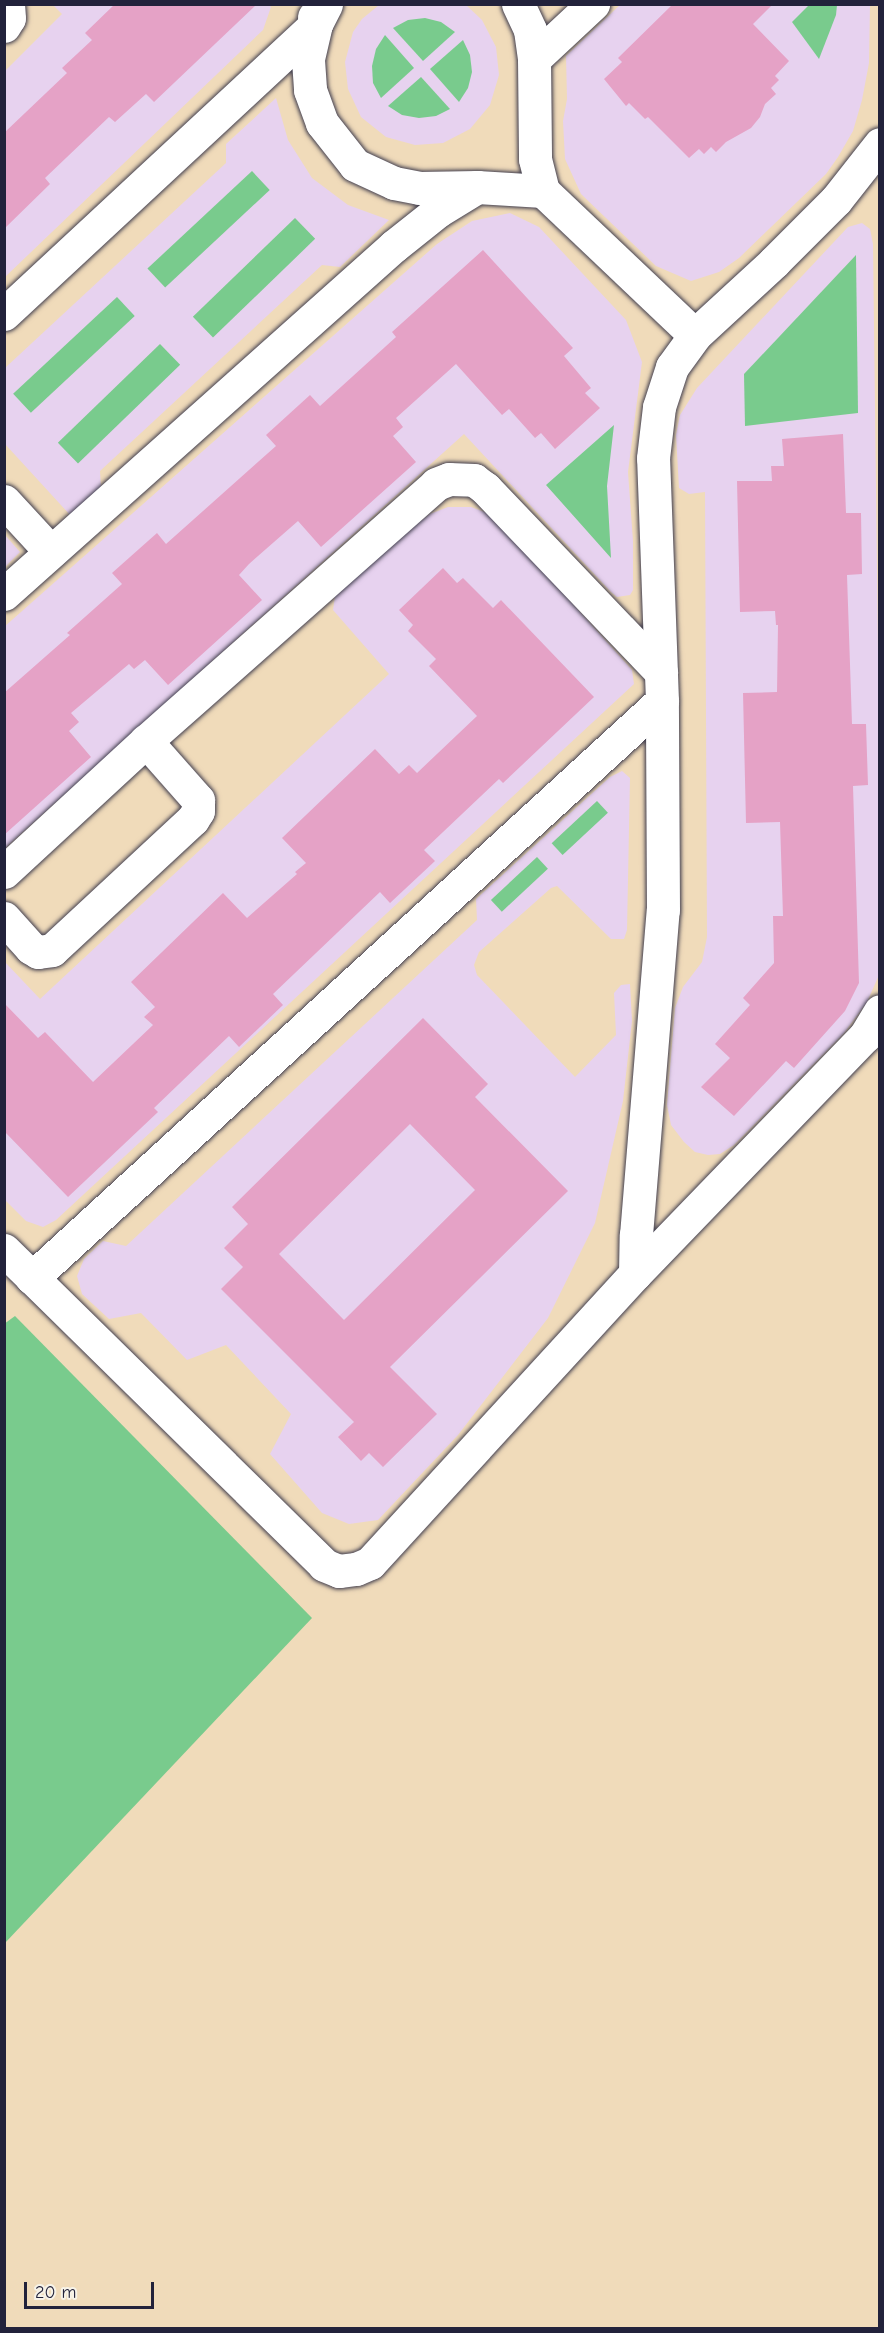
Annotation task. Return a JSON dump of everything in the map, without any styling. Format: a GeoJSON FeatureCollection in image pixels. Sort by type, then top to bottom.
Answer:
{"type":"FeatureCollection","features":[{"type":"Feature","properties":{"kind":"street"},"geometry":{"type":"LineString","coordinates":[[4,26],[9,18],[8,4]]}},
{"type":"Feature","properties":{"kind":"street"},"geometry":{"type":"LineString","coordinates":[[518,4],[530,30],[534,59],[535,159],[543,191],[695,335]]}},
{"type":"Feature","properties":{"kind":"street"},"geometry":{"type":"LineString","coordinates":[[534,59],[593,4]]}},
{"type":"Feature","properties":{"kind":"street"},"geometry":{"type":"LineString","coordinates":[[317,11],[308,60],[310,90],[322,123],[355,165],[374,176],[420,188],[477,187],[543,191]]}},
{"type":"Feature","properties":{"kind":"street"},"geometry":{"type":"LineString","coordinates":[[4,314],[317,11]]}},
{"type":"Feature","properties":{"kind":"street"},"geometry":{"type":"LineString","coordinates":[[636,1274],[636,1235],[663,910],[662,686],[652,458],[659,407],[672,367],[695,335],[774,262],[836,200],[879,144]]}},
{"type":"Feature","properties":{"kind":"street"},"geometry":{"type":"LineString","coordinates":[[4,594],[394,246],[438,212],[477,187]]}},
{"type":"Feature","properties":{"kind":"street"},"geometry":{"type":"LineString","coordinates":[[4,872],[146,741],[436,484],[449,479],[474,480],[485,488],[662,686]]}},
{"type":"Feature","properties":{"kind":"street"},"geometry":{"type":"LineString","coordinates":[[4,501],[51,552]]}},
{"type":"Feature","properties":{"kind":"street"},"geometry":{"type":"LineString","coordinates":[[33,1278],[662,686]]}},
{"type":"Feature","properties":{"kind":"street"},"geometry":{"type":"LineString","coordinates":[[4,918],[32,948],[45,953],[52,950],[193,819],[198,811],[198,800],[146,741]]}},
{"type":"Feature","properties":{"kind":"street"},"geometry":{"type":"LineString","coordinates":[[4,1250],[324,1564],[339,1571],[356,1569],[369,1563],[636,1274],[864,1036],[879,1011]]}},
{"type":"Feature","properties":{"kind":"shaded area"},"geometry":{"type":"Polygon","coordinates":[[[465,4],[482,20],[496,47],[499,75],[490,105],[470,129],[443,143],[415,145],[386,137],[361,117],[348,89],[345,62],[353,32],[362,19],[379,5],[465,4]]]}},
{"type":"Feature","properties":{"kind":"shaded area"},"geometry":{"type":"Polygon","coordinates":[[[53,5],[269,5],[271,7],[263,30],[5,277],[5,71],[62,14],[53,5]]]}},
{"type":"Feature","properties":{"kind":"shaded area"},"geometry":{"type":"Polygon","coordinates":[[[620,5],[870,5],[869,63],[862,100],[853,131],[838,157],[826,174],[739,258],[719,272],[691,281],[656,266],[581,194],[565,159],[563,121],[567,99],[566,56],[620,5]]]}},
{"type":"Feature","properties":{"kind":"shaded area"},"geometry":{"type":"Polygon","coordinates":[[[276,98],[288,140],[312,178],[348,205],[389,220],[340,267],[322,265],[100,471],[101,488],[71,516],[5,444],[5,368],[226,163],[226,144],[276,98]]]}},
{"type":"Feature","properties":{"kind":"shaded area"},"geometry":{"type":"Polygon","coordinates":[[[510,213],[539,227],[626,320],[642,362],[628,472],[633,541],[633,590],[630,595],[617,597],[611,592],[464,434],[5,848],[4,627],[437,244],[472,221],[510,213]]]}},
{"type":"Feature","properties":{"kind":"shaded area"},"geometry":{"type":"Polygon","coordinates":[[[862,223],[870,229],[873,244],[879,734],[879,975],[867,1002],[844,1033],[734,1145],[720,1154],[708,1155],[695,1152],[684,1142],[671,1125],[667,1105],[675,1008],[683,987],[702,962],[707,937],[705,492],[689,494],[679,488],[676,435],[680,415],[697,388],[848,227],[862,223]]]}},
{"type":"Feature","properties":{"kind":"shaded area"},"geometry":{"type":"Polygon","coordinates":[[[448,507],[471,507],[487,513],[500,523],[632,670],[634,684],[56,1220],[43,1227],[26,1221],[5,1200],[4,961],[40,999],[389,674],[333,610],[335,596],[411,528],[430,514],[448,507]]]}},
{"type":"Feature","properties":{"kind":"shaded area"},"geometry":{"type":"Polygon","coordinates":[[[5,535],[20,552],[5,567],[5,535]]]}},
{"type":"Feature","properties":{"kind":"shaded area"},"geometry":{"type":"Polygon","coordinates":[[[622,771],[630,778],[627,930],[624,939],[611,939],[557,886],[551,888],[479,952],[474,965],[477,975],[575,1077],[616,1035],[614,993],[621,985],[630,984],[632,1021],[623,1101],[595,1223],[548,1318],[458,1435],[378,1520],[349,1524],[322,1513],[270,1454],[291,1414],[226,1345],[187,1360],[141,1313],[109,1319],[82,1294],[77,1276],[84,1259],[103,1241],[126,1246],[477,920],[476,899],[610,777],[622,771]]]}},
{"type":"Feature","properties":{"kind":"green space"},"geometry":{"type":"Polygon","coordinates":[[[809,5],[837,5],[836,15],[819,59],[792,22],[809,5]]]}},
{"type":"Feature","properties":{"kind":"green space"},"geometry":{"type":"Polygon","coordinates":[[[425,18],[441,22],[455,32],[423,61],[393,28],[408,20],[425,18]]]}},
{"type":"Feature","properties":{"kind":"green space"},"geometry":{"type":"Polygon","coordinates":[[[385,35],[414,68],[381,98],[373,83],[372,66],[376,49],[385,35]]]}},
{"type":"Feature","properties":{"kind":"green space"},"geometry":{"type":"Polygon","coordinates":[[[463,40],[470,55],[472,72],[468,88],[459,102],[430,69],[463,40]]]}},
{"type":"Feature","properties":{"kind":"green space"},"geometry":{"type":"Polygon","coordinates":[[[421,77],[450,109],[436,116],[419,118],[402,115],[388,106],[421,77]]]}},
{"type":"Feature","properties":{"kind":"green space"},"geometry":{"type":"Polygon","coordinates":[[[252,171],[270,190],[165,288],[147,269],[252,171]]]}},
{"type":"Feature","properties":{"kind":"green space"},"geometry":{"type":"Polygon","coordinates":[[[295,218],[315,239],[213,338],[193,317],[295,218]]]}},
{"type":"Feature","properties":{"kind":"green space"},"geometry":{"type":"Polygon","coordinates":[[[856,255],[858,413],[745,426],[744,374],[856,255]]]}},
{"type":"Feature","properties":{"kind":"green space"},"geometry":{"type":"Polygon","coordinates":[[[117,297],[135,316],[31,413],[13,394],[117,297]]]}},
{"type":"Feature","properties":{"kind":"green space"},"geometry":{"type":"Polygon","coordinates":[[[160,344],[180,365],[78,464],[58,443],[160,344]]]}},
{"type":"Feature","properties":{"kind":"green space"},"geometry":{"type":"Polygon","coordinates":[[[614,425],[607,486],[611,558],[546,485],[614,425]]]}},
{"type":"Feature","properties":{"kind":"green space"},"geometry":{"type":"Polygon","coordinates":[[[597,801],[608,813],[563,855],[552,843],[597,801]]]}},
{"type":"Feature","properties":{"kind":"green space"},"geometry":{"type":"Polygon","coordinates":[[[537,857],[548,869],[502,912],[491,900],[537,857]]]}},
{"type":"Feature","properties":{"kind":"green space"},"geometry":{"type":"Polygon","coordinates":[[[15,1316],[312,1618],[5,1943],[4,1324],[15,1316]]]}},
{"type":"Feature","properties":{"kind":"building"},"geometry":{"type":"Polygon","coordinates":[[[115,4],[257,4],[154,102],[146,94],[115,122],[109,117],[45,178],[50,184],[4,229],[4,133],[67,73],[62,68],[92,40],[85,33],[115,4]]]}},
{"type":"Feature","properties":{"kind":"building"},"geometry":{"type":"Polygon","coordinates":[[[673,4],[773,4],[753,24],[789,61],[775,76],[779,80],[771,88],[776,94],[765,104],[760,117],[751,128],[726,142],[716,152],[711,147],[704,154],[699,149],[689,158],[648,117],[645,119],[629,103],[626,106],[604,79],[622,62],[618,58],[673,4]]]}},
{"type":"Feature","properties":{"kind":"building"},"geometry":{"type":"Polygon","coordinates":[[[483,250],[573,348],[564,356],[591,388],[585,393],[600,408],[555,449],[541,433],[535,438],[509,409],[502,415],[456,364],[396,418],[403,427],[393,436],[416,462],[321,547],[298,521],[249,564],[239,575],[262,600],[168,685],[145,660],[134,669],[129,664],[71,713],[79,722],[69,731],[91,757],[4,835],[4,693],[70,635],[67,633],[122,584],[112,573],[157,533],[166,544],[276,446],[266,435],[310,395],[320,406],[396,337],[392,332],[483,250]]]}},
{"type":"Feature","properties":{"kind":"building"},"geometry":{"type":"Polygon","coordinates":[[[843,434],[846,513],[861,513],[862,574],[847,575],[852,724],[866,724],[868,785],[853,786],[859,983],[845,1011],[794,1068],[786,1061],[734,1116],[701,1087],[730,1058],[715,1044],[750,1005],[743,998],[774,963],[773,916],[783,916],[780,822],[746,823],[743,693],[777,692],[778,625],[776,625],[775,611],[740,612],[737,481],[772,481],[771,466],[784,466],[782,439],[843,434]]]}},
{"type":"Feature","properties":{"kind":"building"},"geometry":{"type":"Polygon","coordinates":[[[443,568],[457,583],[463,578],[493,608],[501,600],[594,697],[503,783],[499,779],[424,850],[435,861],[390,903],[380,892],[273,994],[283,1005],[239,1047],[229,1036],[154,1108],[158,1112],[68,1197],[4,1131],[4,1003],[38,1038],[45,1032],[93,1082],[153,1025],[144,1017],[155,1007],[131,982],[223,893],[247,918],[297,874],[295,872],[306,863],[282,838],[375,749],[399,774],[409,765],[417,773],[477,716],[429,666],[436,659],[408,631],[413,625],[399,610],[443,568]]]}},
{"type":"Feature","properties":{"kind":"building"},"geometry":{"type":"Polygon","coordinates":[[[423,1018],[488,1084],[475,1097],[568,1191],[390,1367],[437,1414],[383,1467],[369,1453],[361,1461],[338,1437],[354,1422],[221,1289],[243,1267],[224,1248],[248,1224],[232,1207],[423,1018]],[[410,1124],[279,1254],[344,1320],[475,1190],[410,1124]]]}}]}
